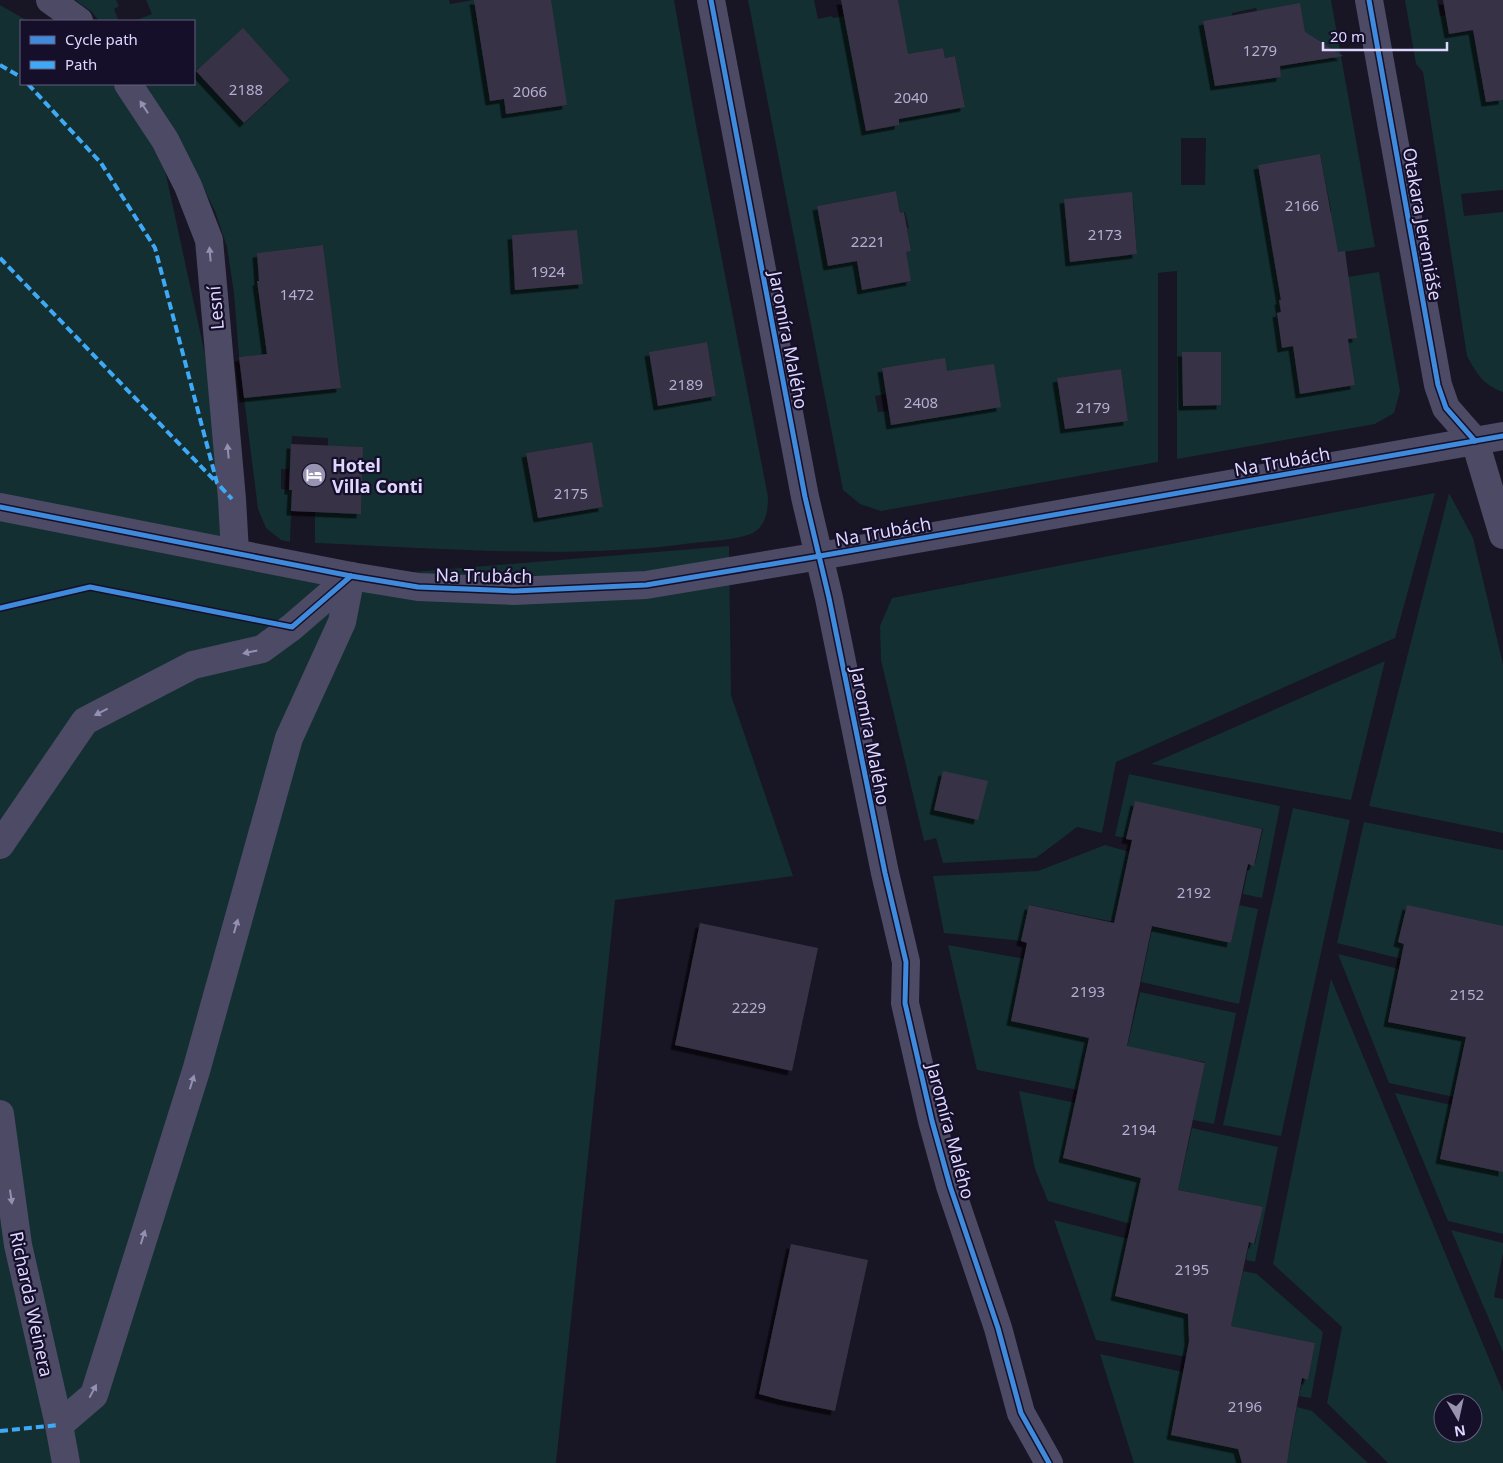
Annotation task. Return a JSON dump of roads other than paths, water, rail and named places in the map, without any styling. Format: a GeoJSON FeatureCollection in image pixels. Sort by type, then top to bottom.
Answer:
{"type":"FeatureCollection","features":[{"type":"Feature","properties":{"kind":"street"},"geometry":{"type":"LineString","coordinates":[[50,0],[78,20]]}},
{"type":"Feature","properties":{"kind":"street","name":"Jaromíra Malého"},"geometry":{"type":"LineString","coordinates":[[711,0],[805,497],[820,556],[885,873],[906,962],[905,1003],[932,1121],[950,1186],[998,1328],[1021,1413],[1049,1463]]}},
{"type":"Feature","properties":{"kind":"street","name":"Otakara Jeremiáše"},"geometry":{"type":"LineString","coordinates":[[1369,0],[1438,385],[1446,408],[1475,441],[1503,535]]}},
{"type":"Feature","properties":{"kind":"street","name":"Lesní"},"geometry":{"type":"LineString","coordinates":[[129,85],[165,140],[188,186],[209,240],[235,552]]}},
{"type":"Feature","properties":{"kind":"street","name":"Na Trubách"},"geometry":{"type":"LineString","coordinates":[[0,507],[351,576],[418,587],[514,591],[542,590],[646,585],[1503,436]]}},
{"type":"Feature","properties":{"kind":"street"},"geometry":{"type":"LineString","coordinates":[[0,845],[85,721],[193,664],[262,650],[351,576]]}},
{"type":"Feature","properties":{"kind":"street"},"geometry":{"type":"LineString","coordinates":[[59,1425],[94,1395],[196,1071],[289,738],[342,622],[351,576]]}},
{"type":"Feature","properties":{"kind":"street","name":"Richarda Weinera"},"geometry":{"type":"LineString","coordinates":[[0,1114],[18,1245],[66,1463]]}},
{"type":"Feature","properties":{"kind":"place","name":"Hotel Villa Conti"},"geometry":{"type":"Point","coordinates":[314,475]}}]}
